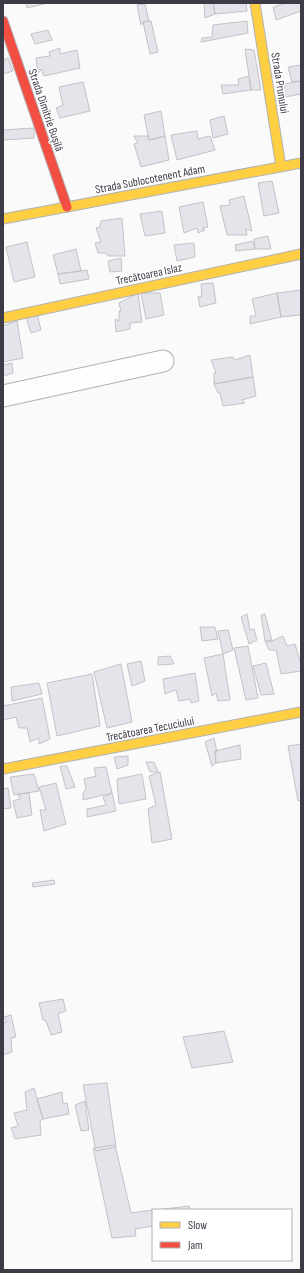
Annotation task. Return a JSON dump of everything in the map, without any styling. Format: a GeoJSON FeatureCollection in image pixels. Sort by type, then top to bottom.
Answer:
{"type":"FeatureCollection","features":[{"type":"Feature","properties":{"kind":"street","name":"Strada Prunului"},"geometry":{"type":"LineString","coordinates":[[255,3],[281,167]]}},
{"type":"Feature","properties":{"kind":"street","name":"Strada Dimitrie Bușilă"},"geometry":{"type":"LineString","coordinates":[[3,21],[67,207]]}},
{"type":"Feature","properties":{"kind":"street","name":"Strada Sublocotenent Adam"},"geometry":{"type":"LineString","coordinates":[[3,219],[301,163]]}},
{"type":"Feature","properties":{"kind":"street","name":"Trecătoarea Islaz"},"geometry":{"type":"LineString","coordinates":[[3,318],[301,254]]}},
{"type":"Feature","properties":{"kind":"street"},"geometry":{"type":"LineString","coordinates":[[3,396],[163,361]]}},
{"type":"Feature","properties":{"kind":"street","name":"Trecătoarea Tecuciului"},"geometry":{"type":"LineString","coordinates":[[3,769],[301,712]]}},
{"type":"Feature","properties":{"kind":"building"},"geometry":{"type":"Polygon","coordinates":[[[26,3],[48,3],[27,8],[26,3]]]}},
{"type":"Feature","properties":{"kind":"building"},"geometry":{"type":"Polygon","coordinates":[[[204,3],[213,3],[215,14],[205,18],[204,3]]]}},
{"type":"Feature","properties":{"kind":"building"},"geometry":{"type":"Polygon","coordinates":[[[213,3],[246,3],[247,11],[215,14],[213,3]]]}},
{"type":"Feature","properties":{"kind":"building"},"geometry":{"type":"Polygon","coordinates":[[[286,3],[301,3],[301,11],[276,20],[273,7],[286,3]]]}},
{"type":"Feature","properties":{"kind":"building"},"geometry":{"type":"Polygon","coordinates":[[[145,4],[149,21],[143,22],[141,25],[137,5],[145,4]]]}},
{"type":"Feature","properties":{"kind":"building"},"geometry":{"type":"Polygon","coordinates":[[[151,21],[158,52],[150,54],[143,22],[151,21]]]}},
{"type":"Feature","properties":{"kind":"building"},"geometry":{"type":"Polygon","coordinates":[[[247,21],[248,33],[201,42],[202,38],[212,37],[213,25],[247,21]]]}},
{"type":"Feature","properties":{"kind":"building"},"geometry":{"type":"Polygon","coordinates":[[[48,30],[52,40],[35,44],[31,34],[48,30]]]}},
{"type":"Feature","properties":{"kind":"building"},"geometry":{"type":"Polygon","coordinates":[[[60,48],[60,54],[77,50],[80,68],[44,76],[41,69],[38,73],[36,58],[50,56],[49,52],[60,48]]]}},
{"type":"Feature","properties":{"kind":"building"},"geometry":{"type":"Polygon","coordinates":[[[245,49],[254,50],[261,90],[251,90],[245,49]]]}},
{"type":"Feature","properties":{"kind":"building"},"geometry":{"type":"Polygon","coordinates":[[[8,58],[13,71],[3,74],[3,60],[8,58]]]}},
{"type":"Feature","properties":{"kind":"building"},"geometry":{"type":"Polygon","coordinates":[[[301,65],[301,81],[292,82],[288,67],[301,65]]]}},
{"type":"Feature","properties":{"kind":"building"},"geometry":{"type":"Polygon","coordinates":[[[249,76],[251,90],[223,94],[221,85],[239,85],[238,79],[249,76]]]}},
{"type":"Feature","properties":{"kind":"building"},"geometry":{"type":"Polygon","coordinates":[[[301,81],[301,94],[285,97],[284,84],[301,81]]]}},
{"type":"Feature","properties":{"kind":"building"},"geometry":{"type":"Polygon","coordinates":[[[83,82],[90,111],[60,118],[56,108],[63,105],[59,87],[83,82]]]}},
{"type":"Feature","properties":{"kind":"building"},"geometry":{"type":"Polygon","coordinates":[[[161,111],[165,136],[149,140],[144,115],[161,111]]]}},
{"type":"Feature","properties":{"kind":"building"},"geometry":{"type":"Polygon","coordinates":[[[224,116],[228,134],[213,138],[210,120],[224,116]]]}},
{"type":"Feature","properties":{"kind":"building"},"geometry":{"type":"Polygon","coordinates":[[[34,128],[34,138],[3,140],[3,130],[34,128]]]}},
{"type":"Feature","properties":{"kind":"building"},"geometry":{"type":"Polygon","coordinates":[[[197,131],[198,139],[210,136],[215,150],[177,160],[171,135],[197,131]]]}},
{"type":"Feature","properties":{"kind":"building"},"geometry":{"type":"Polygon","coordinates":[[[134,136],[148,136],[149,140],[165,136],[169,160],[141,167],[134,144],[138,143],[134,136]]]}},
{"type":"Feature","properties":{"kind":"building"},"geometry":{"type":"Polygon","coordinates":[[[272,181],[279,213],[264,216],[258,183],[272,181]]]}},
{"type":"Feature","properties":{"kind":"building"},"geometry":{"type":"Polygon","coordinates":[[[244,196],[252,231],[246,229],[247,235],[227,235],[220,206],[230,205],[229,200],[244,196]]]}},
{"type":"Feature","properties":{"kind":"building"},"geometry":{"type":"Polygon","coordinates":[[[203,202],[208,227],[202,228],[205,230],[198,233],[197,228],[184,233],[179,207],[203,202]]]}},
{"type":"Feature","properties":{"kind":"building"},"geometry":{"type":"Polygon","coordinates":[[[162,211],[165,233],[145,236],[140,214],[162,211]]]}},
{"type":"Feature","properties":{"kind":"building"},"geometry":{"type":"Polygon","coordinates":[[[122,218],[125,256],[108,256],[106,253],[98,253],[95,243],[101,242],[96,228],[100,227],[101,221],[122,218]]]}},
{"type":"Feature","properties":{"kind":"building"},"geometry":{"type":"Polygon","coordinates":[[[268,236],[271,249],[255,249],[254,239],[268,236]]]}},
{"type":"Feature","properties":{"kind":"building"},"geometry":{"type":"Polygon","coordinates":[[[253,241],[255,249],[236,251],[235,245],[253,241]]]}},
{"type":"Feature","properties":{"kind":"building"},"geometry":{"type":"Polygon","coordinates":[[[27,242],[35,277],[14,282],[6,247],[27,242]]]}},
{"type":"Feature","properties":{"kind":"building"},"geometry":{"type":"Polygon","coordinates":[[[194,243],[195,257],[177,261],[174,245],[194,243]]]}},
{"type":"Feature","properties":{"kind":"building"},"geometry":{"type":"Polygon","coordinates":[[[76,249],[81,271],[58,274],[53,255],[76,249]]]}},
{"type":"Feature","properties":{"kind":"building"},"geometry":{"type":"Polygon","coordinates":[[[121,258],[122,271],[110,272],[108,261],[121,258]]]}},
{"type":"Feature","properties":{"kind":"building"},"geometry":{"type":"Polygon","coordinates":[[[87,270],[89,279],[60,284],[58,274],[87,270]]]}},
{"type":"Feature","properties":{"kind":"building"},"geometry":{"type":"Polygon","coordinates":[[[213,283],[216,303],[200,307],[198,297],[202,296],[201,284],[213,283]]]}},
{"type":"Feature","properties":{"kind":"building"},"geometry":{"type":"Polygon","coordinates":[[[301,290],[301,315],[281,317],[277,293],[301,290]]]}},
{"type":"Feature","properties":{"kind":"building"},"geometry":{"type":"Polygon","coordinates":[[[138,293],[142,322],[130,323],[130,329],[116,332],[115,319],[119,321],[119,311],[121,311],[119,303],[138,293]]]}},
{"type":"Feature","properties":{"kind":"building"},"geometry":{"type":"Polygon","coordinates":[[[141,293],[160,293],[164,315],[146,319],[141,293]]]}},
{"type":"Feature","properties":{"kind":"building"},"geometry":{"type":"Polygon","coordinates":[[[277,293],[281,317],[250,324],[250,316],[256,316],[252,299],[277,293]]]}},
{"type":"Feature","properties":{"kind":"building"},"geometry":{"type":"Polygon","coordinates":[[[37,314],[41,330],[31,333],[26,317],[37,314]]]}},
{"type":"Feature","properties":{"kind":"building"},"geometry":{"type":"Polygon","coordinates":[[[17,321],[23,358],[3,362],[3,326],[17,321]]]}},
{"type":"Feature","properties":{"kind":"building"},"geometry":{"type":"Polygon","coordinates":[[[250,355],[253,377],[214,384],[214,373],[216,373],[211,360],[233,357],[235,360],[250,355]]]}},
{"type":"Feature","properties":{"kind":"building"},"geometry":{"type":"Polygon","coordinates":[[[12,363],[13,373],[3,376],[3,365],[12,363]]]}},
{"type":"Feature","properties":{"kind":"building"},"geometry":{"type":"Polygon","coordinates":[[[253,377],[256,396],[242,400],[245,403],[223,406],[220,393],[218,393],[214,384],[253,377]]]}},
{"type":"Feature","properties":{"kind":"building"},"geometry":{"type":"Polygon","coordinates":[[[247,614],[250,630],[254,629],[257,640],[249,644],[241,617],[247,614]]]}},
{"type":"Feature","properties":{"kind":"building"},"geometry":{"type":"Polygon","coordinates":[[[265,614],[272,641],[265,641],[261,615],[265,614]]]}},
{"type":"Feature","properties":{"kind":"building"},"geometry":{"type":"Polygon","coordinates":[[[200,627],[215,627],[218,639],[202,641],[200,627]]]}},
{"type":"Feature","properties":{"kind":"building"},"geometry":{"type":"Polygon","coordinates":[[[228,630],[233,650],[223,654],[218,631],[228,630]]]}},
{"type":"Feature","properties":{"kind":"building"},"geometry":{"type":"Polygon","coordinates":[[[283,636],[287,646],[295,644],[301,664],[301,671],[281,674],[276,650],[269,650],[265,641],[272,641],[283,636]]]}},
{"type":"Feature","properties":{"kind":"building"},"geometry":{"type":"Polygon","coordinates":[[[248,646],[258,698],[246,700],[234,648],[248,646]]]}},
{"type":"Feature","properties":{"kind":"building"},"geometry":{"type":"Polygon","coordinates":[[[223,654],[230,700],[218,701],[216,693],[212,696],[204,658],[223,654]]]}},
{"type":"Feature","properties":{"kind":"building"},"geometry":{"type":"Polygon","coordinates":[[[170,656],[174,664],[158,665],[158,657],[170,656]]]}},
{"type":"Feature","properties":{"kind":"building"},"geometry":{"type":"Polygon","coordinates":[[[141,661],[145,681],[132,686],[127,664],[141,661]]]}},
{"type":"Feature","properties":{"kind":"building"},"geometry":{"type":"Polygon","coordinates":[[[266,663],[274,694],[261,695],[253,666],[266,663]]]}},
{"type":"Feature","properties":{"kind":"building"},"geometry":{"type":"Polygon","coordinates":[[[121,664],[132,722],[107,728],[94,672],[121,664]]]}},
{"type":"Feature","properties":{"kind":"building"},"geometry":{"type":"Polygon","coordinates":[[[195,673],[199,701],[191,703],[190,699],[179,701],[176,690],[165,694],[163,679],[195,673]]]}},
{"type":"Feature","properties":{"kind":"building"},"geometry":{"type":"Polygon","coordinates":[[[92,674],[100,726],[57,736],[47,683],[92,674]]]}},
{"type":"Feature","properties":{"kind":"building"},"geometry":{"type":"Polygon","coordinates":[[[39,683],[42,694],[12,701],[11,687],[39,683]]]}},
{"type":"Feature","properties":{"kind":"building"},"geometry":{"type":"Polygon","coordinates":[[[42,698],[50,739],[39,744],[39,738],[30,742],[27,728],[19,728],[16,717],[3,720],[3,706],[42,698]]]}},
{"type":"Feature","properties":{"kind":"building"},"geometry":{"type":"Polygon","coordinates":[[[214,738],[217,752],[215,751],[216,763],[212,766],[205,742],[214,738]]]}},
{"type":"Feature","properties":{"kind":"building"},"geometry":{"type":"Polygon","coordinates":[[[301,744],[301,800],[298,801],[288,746],[301,744]]]}},
{"type":"Feature","properties":{"kind":"building"},"geometry":{"type":"Polygon","coordinates":[[[240,745],[241,759],[216,763],[215,751],[240,745]]]}},
{"type":"Feature","properties":{"kind":"building"},"geometry":{"type":"Polygon","coordinates":[[[128,756],[128,765],[117,769],[114,757],[128,756]]]}},
{"type":"Feature","properties":{"kind":"building"},"geometry":{"type":"Polygon","coordinates":[[[146,762],[154,762],[158,772],[150,772],[146,762]]]}},
{"type":"Feature","properties":{"kind":"building"},"geometry":{"type":"Polygon","coordinates":[[[60,766],[67,766],[75,787],[66,789],[60,766]]]}},
{"type":"Feature","properties":{"kind":"building"},"geometry":{"type":"Polygon","coordinates":[[[106,767],[112,793],[83,800],[83,793],[86,789],[84,779],[96,776],[94,768],[106,767]]]}},
{"type":"Feature","properties":{"kind":"building"},"geometry":{"type":"Polygon","coordinates":[[[160,772],[172,839],[152,843],[148,809],[156,805],[149,776],[160,772]]]}},
{"type":"Feature","properties":{"kind":"building"},"geometry":{"type":"Polygon","coordinates":[[[34,774],[39,791],[14,795],[10,777],[34,774]]]}},
{"type":"Feature","properties":{"kind":"building"},"geometry":{"type":"Polygon","coordinates":[[[142,774],[146,799],[119,804],[117,779],[142,774]]]}},
{"type":"Feature","properties":{"kind":"building"},"geometry":{"type":"Polygon","coordinates":[[[56,783],[66,824],[44,831],[40,810],[46,810],[39,787],[56,783]]]}},
{"type":"Feature","properties":{"kind":"building"},"geometry":{"type":"Polygon","coordinates":[[[8,788],[11,808],[3,809],[3,789],[8,788]]]}},
{"type":"Feature","properties":{"kind":"building"},"geometry":{"type":"Polygon","coordinates":[[[29,793],[32,815],[17,818],[13,801],[20,799],[18,794],[29,793]]]}},
{"type":"Feature","properties":{"kind":"building"},"geometry":{"type":"Polygon","coordinates":[[[112,793],[116,811],[87,817],[87,809],[106,805],[103,797],[112,793]]]}},
{"type":"Feature","properties":{"kind":"building"},"geometry":{"type":"Polygon","coordinates":[[[54,880],[55,884],[33,887],[32,883],[54,880]]]}},
{"type":"Feature","properties":{"kind":"building"},"geometry":{"type":"Polygon","coordinates":[[[63,999],[66,1011],[58,1014],[62,1032],[51,1035],[46,1021],[43,1020],[39,1003],[63,999]]]}},
{"type":"Feature","properties":{"kind":"building"},"geometry":{"type":"Polygon","coordinates":[[[11,1015],[16,1037],[11,1038],[12,1052],[3,1055],[3,1023],[7,1022],[4,1017],[11,1015]]]}},
{"type":"Feature","properties":{"kind":"building"},"geometry":{"type":"Polygon","coordinates":[[[224,1031],[233,1062],[192,1068],[183,1037],[224,1031]]]}},
{"type":"Feature","properties":{"kind":"building"},"geometry":{"type":"Polygon","coordinates":[[[107,1083],[116,1147],[96,1151],[83,1085],[107,1083]]]}},
{"type":"Feature","properties":{"kind":"building"},"geometry":{"type":"Polygon","coordinates":[[[34,1088],[43,1119],[40,1121],[41,1135],[15,1139],[11,1128],[18,1126],[14,1113],[27,1110],[25,1092],[34,1088]]]}},
{"type":"Feature","properties":{"kind":"building"},"geometry":{"type":"Polygon","coordinates":[[[62,1092],[63,1104],[67,1103],[69,1114],[43,1119],[37,1099],[62,1092]]]}},
{"type":"Feature","properties":{"kind":"building"},"geometry":{"type":"Polygon","coordinates":[[[85,1101],[89,1130],[81,1131],[75,1105],[85,1101]]]}},
{"type":"Feature","properties":{"kind":"building"},"geometry":{"type":"Polygon","coordinates":[[[115,1145],[131,1213],[152,1210],[152,1226],[135,1229],[136,1236],[112,1238],[93,1148],[115,1145]]]}},
{"type":"Feature","properties":{"kind":"building"},"geometry":{"type":"Polygon","coordinates":[[[189,1206],[190,1209],[164,1209],[189,1206]]]}},
{"type":"Feature","properties":{"kind":"traffic: slow"},"geometry":{"type":"LineString","coordinates":[[255,3],[281,167]]}},
{"type":"Feature","properties":{"kind":"traffic: slow"},"geometry":{"type":"LineString","coordinates":[[3,219],[301,163]]}},
{"type":"Feature","properties":{"kind":"traffic: slow"},"geometry":{"type":"LineString","coordinates":[[3,318],[301,254]]}},
{"type":"Feature","properties":{"kind":"traffic: slow"},"geometry":{"type":"LineString","coordinates":[[3,769],[301,712]]}},
{"type":"Feature","properties":{"kind":"traffic: jam"},"geometry":{"type":"LineString","coordinates":[[3,21],[67,207]]}}]}
